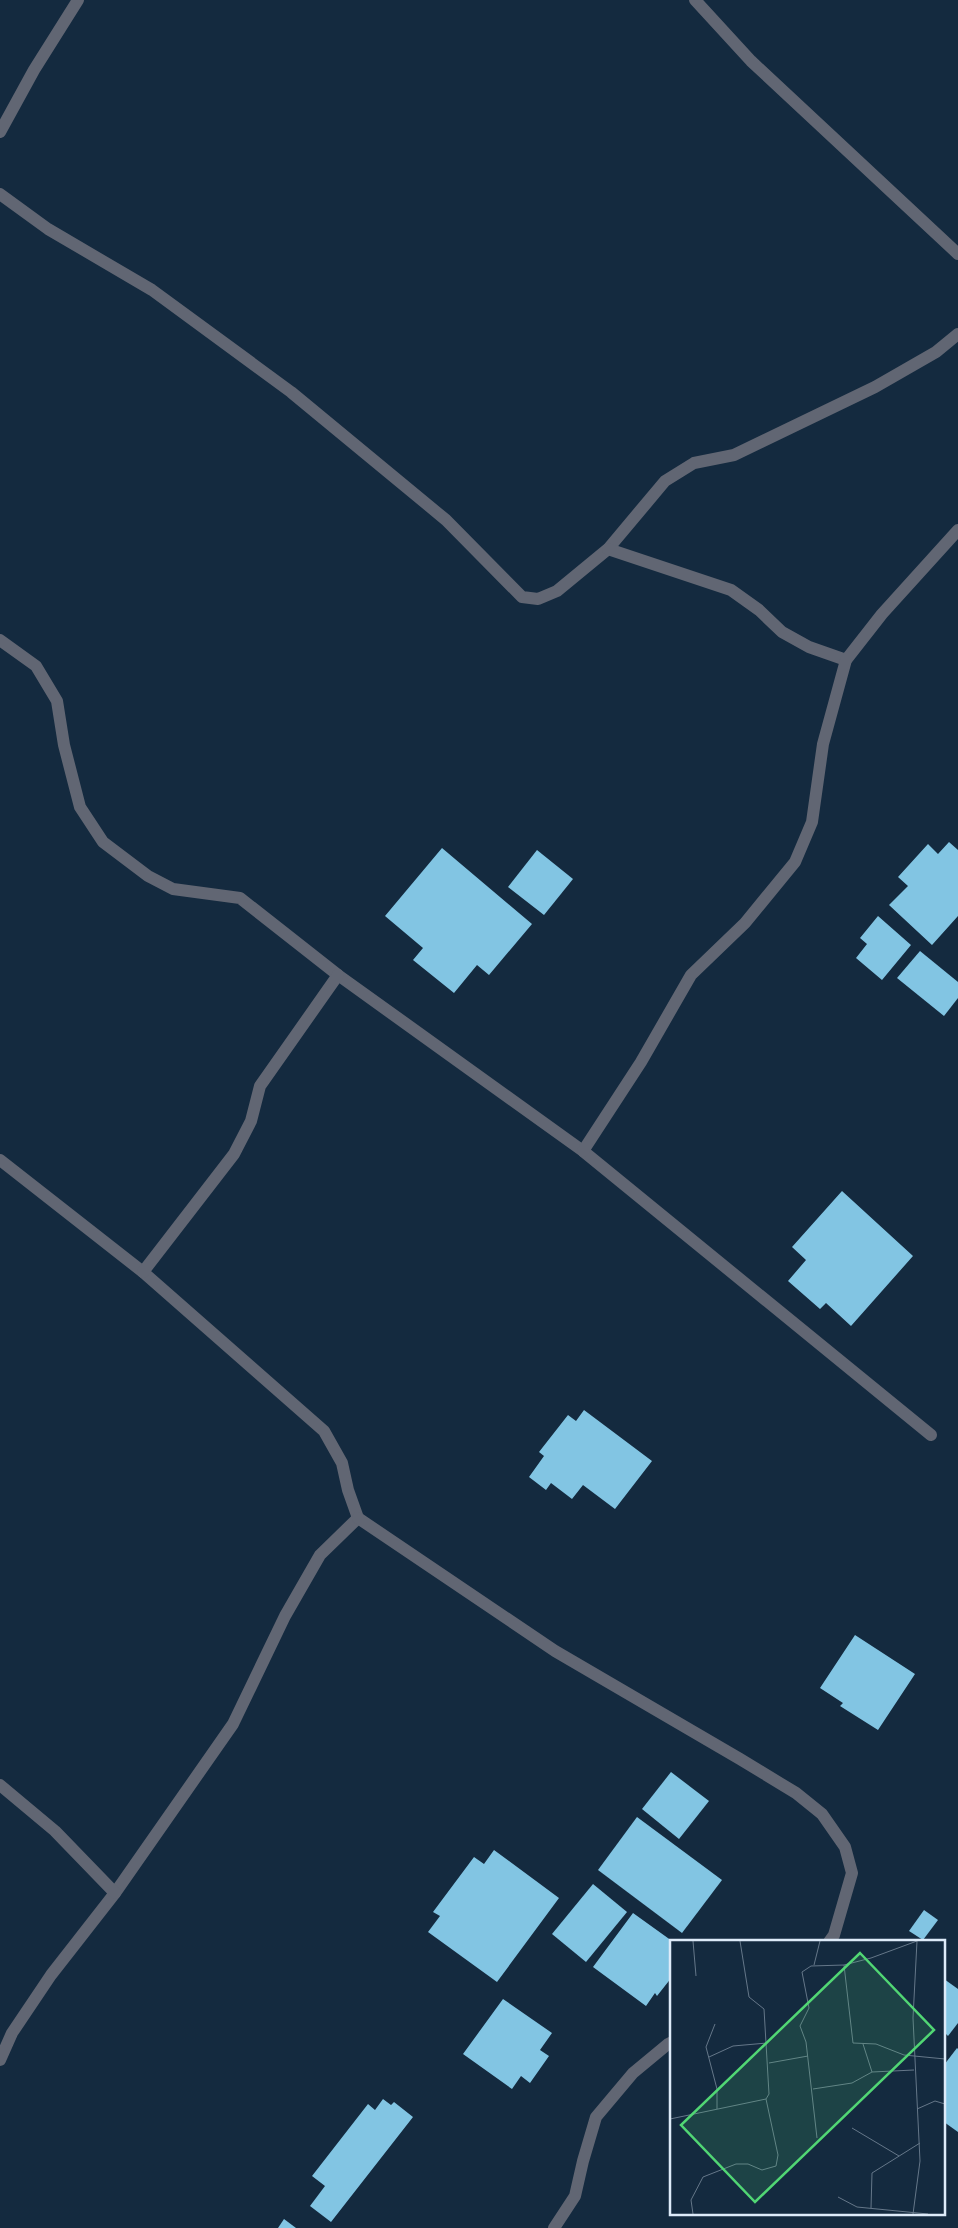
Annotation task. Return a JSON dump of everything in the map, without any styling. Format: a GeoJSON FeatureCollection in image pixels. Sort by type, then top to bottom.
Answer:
{"type":"FeatureCollection","features":[{"type":"Feature","properties":{"kind":"street"},"geometry":{"type":"LineString","coordinates":[[0,132],[34,70],[78,0]]}},
{"type":"Feature","properties":{"kind":"street"},"geometry":{"type":"LineString","coordinates":[[695,0],[751,61],[958,254]]}},
{"type":"Feature","properties":{"kind":"street"},"geometry":{"type":"LineString","coordinates":[[0,194],[48,229],[152,290],[291,392],[446,520],[522,597],[538,600],[557,591],[608,549],[665,481],[694,463],[734,455],[875,387],[936,352],[958,334]]}},
{"type":"Feature","properties":{"kind":"street"},"geometry":{"type":"LineString","coordinates":[[583,1151],[641,1062],[690,975],[745,923],[795,862],[812,822],[823,744],[846,660],[882,614],[958,530]]}},
{"type":"Feature","properties":{"kind":"street"},"geometry":{"type":"LineString","coordinates":[[608,549],[731,590],[759,610],[782,632],[809,647],[846,660]]}},
{"type":"Feature","properties":{"kind":"street"},"geometry":{"type":"LineString","coordinates":[[0,640],[36,666],[57,701],[64,746],[80,807],[103,842],[148,876],[173,889],[240,898],[338,975],[583,1151],[931,1435]]}},
{"type":"Feature","properties":{"kind":"street"},"geometry":{"type":"LineString","coordinates":[[143,1272],[234,1154],[251,1121],[260,1086],[338,975]]}},
{"type":"Feature","properties":{"kind":"street"},"geometry":{"type":"LineString","coordinates":[[1,1162],[143,1272],[324,1431],[342,1463],[348,1490],[358,1518],[555,1651],[796,1793],[822,1814],[845,1847],[852,1873],[834,1935],[830,1940]]}},
{"type":"Feature","properties":{"kind":"street"},"geometry":{"type":"LineString","coordinates":[[0,2060],[12,2033],[51,1975],[115,1893],[233,1724],[285,1616],[320,1555],[358,1518]]}},
{"type":"Feature","properties":{"kind":"street"},"geometry":{"type":"LineString","coordinates":[[0,1785],[56,1831],[115,1893]]}},
{"type":"Feature","properties":{"kind":"street"},"geometry":{"type":"LineString","coordinates":[[554,2228],[575,2196],[596,2117],[632,2073],[670,2043]]}},
{"type":"Feature","properties":{"kind":"building"},"geometry":{"type":"Polygon","coordinates":[[[949,842],[958,850],[958,916],[932,945],[889,905],[908,886],[898,877],[928,844],[938,854],[949,842]]]}},
{"type":"Feature","properties":{"kind":"building"},"geometry":{"type":"Polygon","coordinates":[[[442,848],[532,924],[489,975],[477,965],[454,993],[413,960],[423,948],[385,916],[442,848]]]}},
{"type":"Feature","properties":{"kind":"building"},"geometry":{"type":"Polygon","coordinates":[[[537,850],[573,879],[544,915],[508,887],[537,850]]]}},
{"type":"Feature","properties":{"kind":"building"},"geometry":{"type":"Polygon","coordinates":[[[878,916],[911,945],[882,980],[856,958],[867,944],[860,938],[878,916]]]}},
{"type":"Feature","properties":{"kind":"building"},"geometry":{"type":"Polygon","coordinates":[[[920,951],[958,982],[958,998],[944,1016],[897,978],[920,951]]]}},
{"type":"Feature","properties":{"kind":"building"},"geometry":{"type":"Polygon","coordinates":[[[842,1191],[913,1256],[851,1326],[826,1303],[820,1309],[788,1281],[806,1260],[792,1247],[842,1191]]]}},
{"type":"Feature","properties":{"kind":"building"},"geometry":{"type":"Polygon","coordinates":[[[584,1410],[652,1461],[615,1509],[583,1485],[572,1499],[551,1483],[546,1490],[529,1477],[544,1456],[539,1452],[568,1415],[576,1421],[584,1410]]]}},
{"type":"Feature","properties":{"kind":"building"},"geometry":{"type":"Polygon","coordinates":[[[855,1635],[915,1674],[878,1730],[840,1706],[843,1703],[820,1688],[855,1635]]]}},
{"type":"Feature","properties":{"kind":"building"},"geometry":{"type":"Polygon","coordinates":[[[671,1772],[709,1801],[679,1839],[642,1809],[671,1772]]]}},
{"type":"Feature","properties":{"kind":"building"},"geometry":{"type":"Polygon","coordinates":[[[637,1817],[722,1880],[682,1933],[598,1870],[637,1817]]]}},
{"type":"Feature","properties":{"kind":"building"},"geometry":{"type":"Polygon","coordinates":[[[494,1850],[559,1898],[497,1982],[428,1932],[440,1916],[433,1912],[474,1857],[484,1864],[494,1850]]]}},
{"type":"Feature","properties":{"kind":"building"},"geometry":{"type":"Polygon","coordinates":[[[593,1884],[627,1912],[586,1962],[552,1934],[593,1884]]]}},
{"type":"Feature","properties":{"kind":"building"},"geometry":{"type":"Polygon","coordinates":[[[924,1910],[938,1920],[923,1940],[909,1931],[924,1910]]]}},
{"type":"Feature","properties":{"kind":"building"},"geometry":{"type":"Polygon","coordinates":[[[633,1913],[671,1940],[670,1980],[657,1996],[655,1993],[646,2006],[593,1967],[633,1913]]]}},
{"type":"Feature","properties":{"kind":"building"},"geometry":{"type":"Polygon","coordinates":[[[946,1980],[958,1989],[958,2023],[948,2036],[946,2034],[946,1980]]]}},
{"type":"Feature","properties":{"kind":"building"},"geometry":{"type":"Polygon","coordinates":[[[503,1999],[552,2033],[540,2050],[549,2056],[530,2083],[521,2076],[512,2089],[463,2054],[503,1999]]]}},
{"type":"Feature","properties":{"kind":"building"},"geometry":{"type":"Polygon","coordinates":[[[957,2048],[958,2132],[946,2123],[946,2062],[957,2048]]]}},
{"type":"Feature","properties":{"kind":"building"},"geometry":{"type":"Polygon","coordinates":[[[383,2099],[391,2105],[394,2102],[413,2117],[331,2222],[310,2206],[325,2186],[312,2176],[368,2104],[375,2110],[383,2099]]]}},
{"type":"Feature","properties":{"kind":"building"},"geometry":{"type":"Polygon","coordinates":[[[284,2219],[296,2228],[278,2228],[284,2219]]]}}]}
